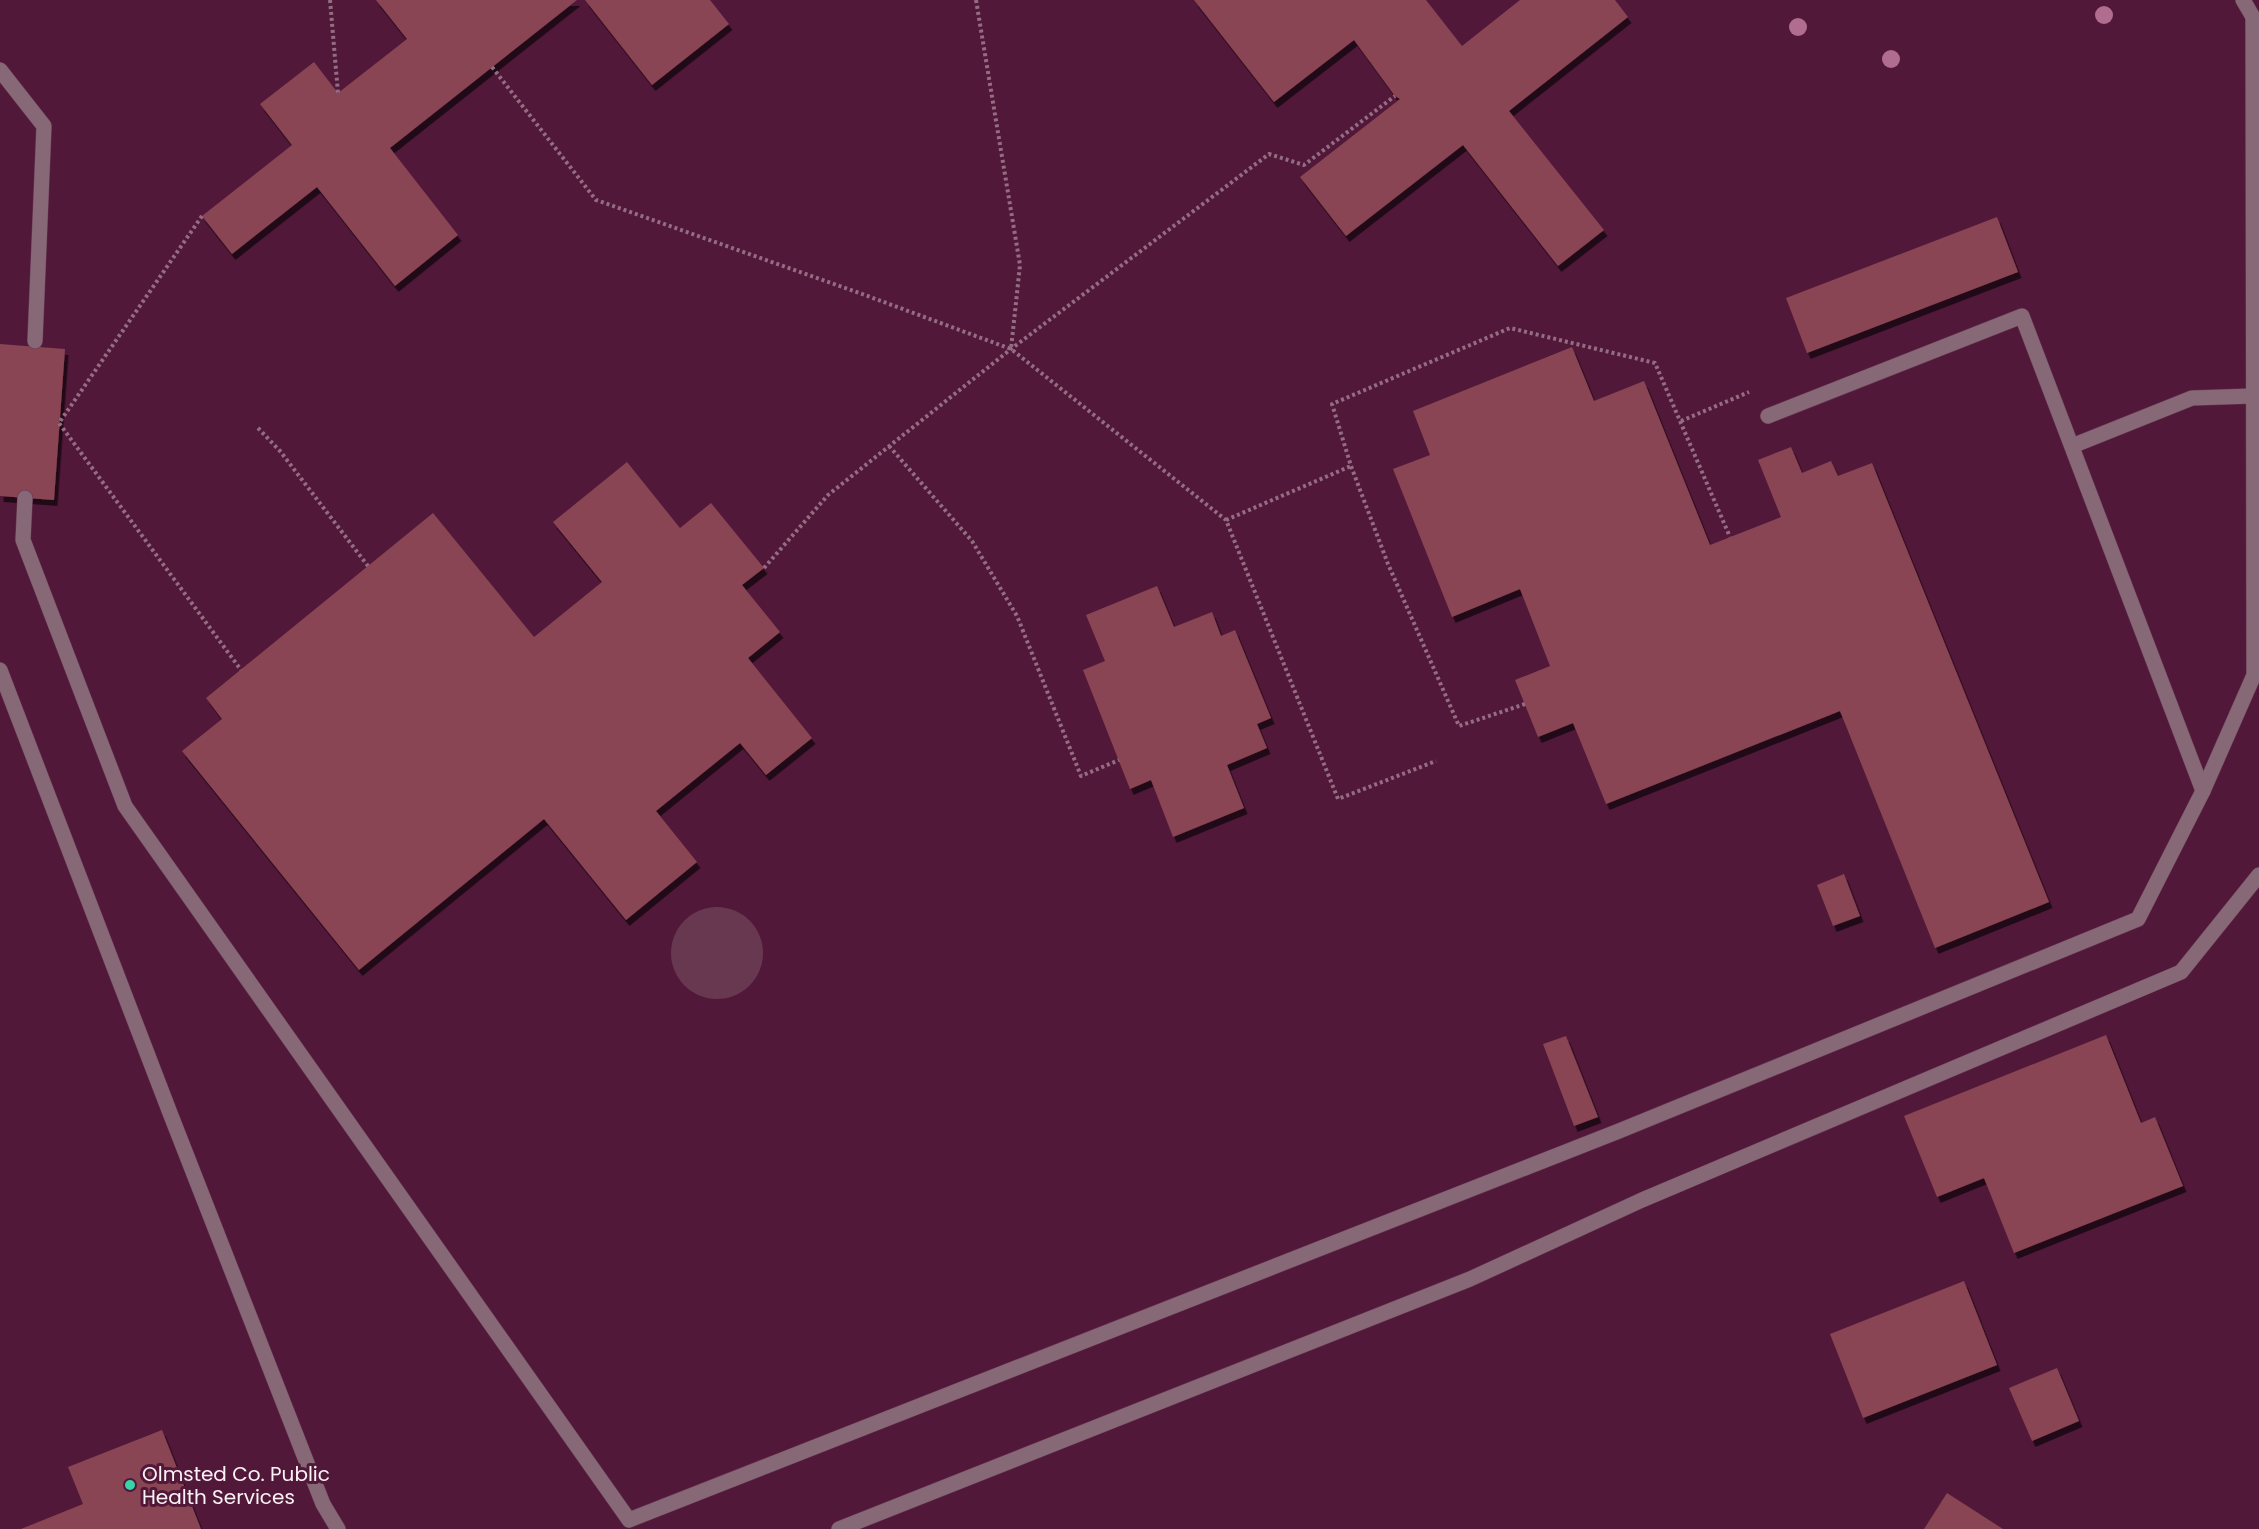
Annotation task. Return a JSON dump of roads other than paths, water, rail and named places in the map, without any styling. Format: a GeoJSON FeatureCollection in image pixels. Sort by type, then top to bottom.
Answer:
{"type":"FeatureCollection","features":[{"type":"Feature","properties":{"kind":"lane"},"geometry":{"type":"LineString","coordinates":[[25,498],[23,540],[125,806],[629,1520],[1619,1131],[2138,919],[2203,791],[2254,675],[2253,17],[2243,0]]}},
{"type":"Feature","properties":{"kind":"lane"},"geometry":{"type":"LineString","coordinates":[[0,70],[44,126],[35,341]]}},
{"type":"Feature","properties":{"kind":"lane"},"geometry":{"type":"LineString","coordinates":[[1768,416],[2022,316],[2203,791]]}},
{"type":"Feature","properties":{"kind":"lane"},"geometry":{"type":"LineString","coordinates":[[2072,447],[2192,398],[2253,396]]}},
{"type":"Feature","properties":{"kind":"lane"},"geometry":{"type":"LineString","coordinates":[[0,669],[165,1102],[318,1493],[338,1529]]}},
{"type":"Feature","properties":{"kind":"lane"},"geometry":{"type":"LineString","coordinates":[[839,1529],[1470,1280],[1642,1200],[2181,972],[2259,875]]}},
{"type":"Feature","properties":{"kind":"place","name":"Olmsted Co. Public Health Services"},"geometry":{"type":"Point","coordinates":[130,1485]}}]}
